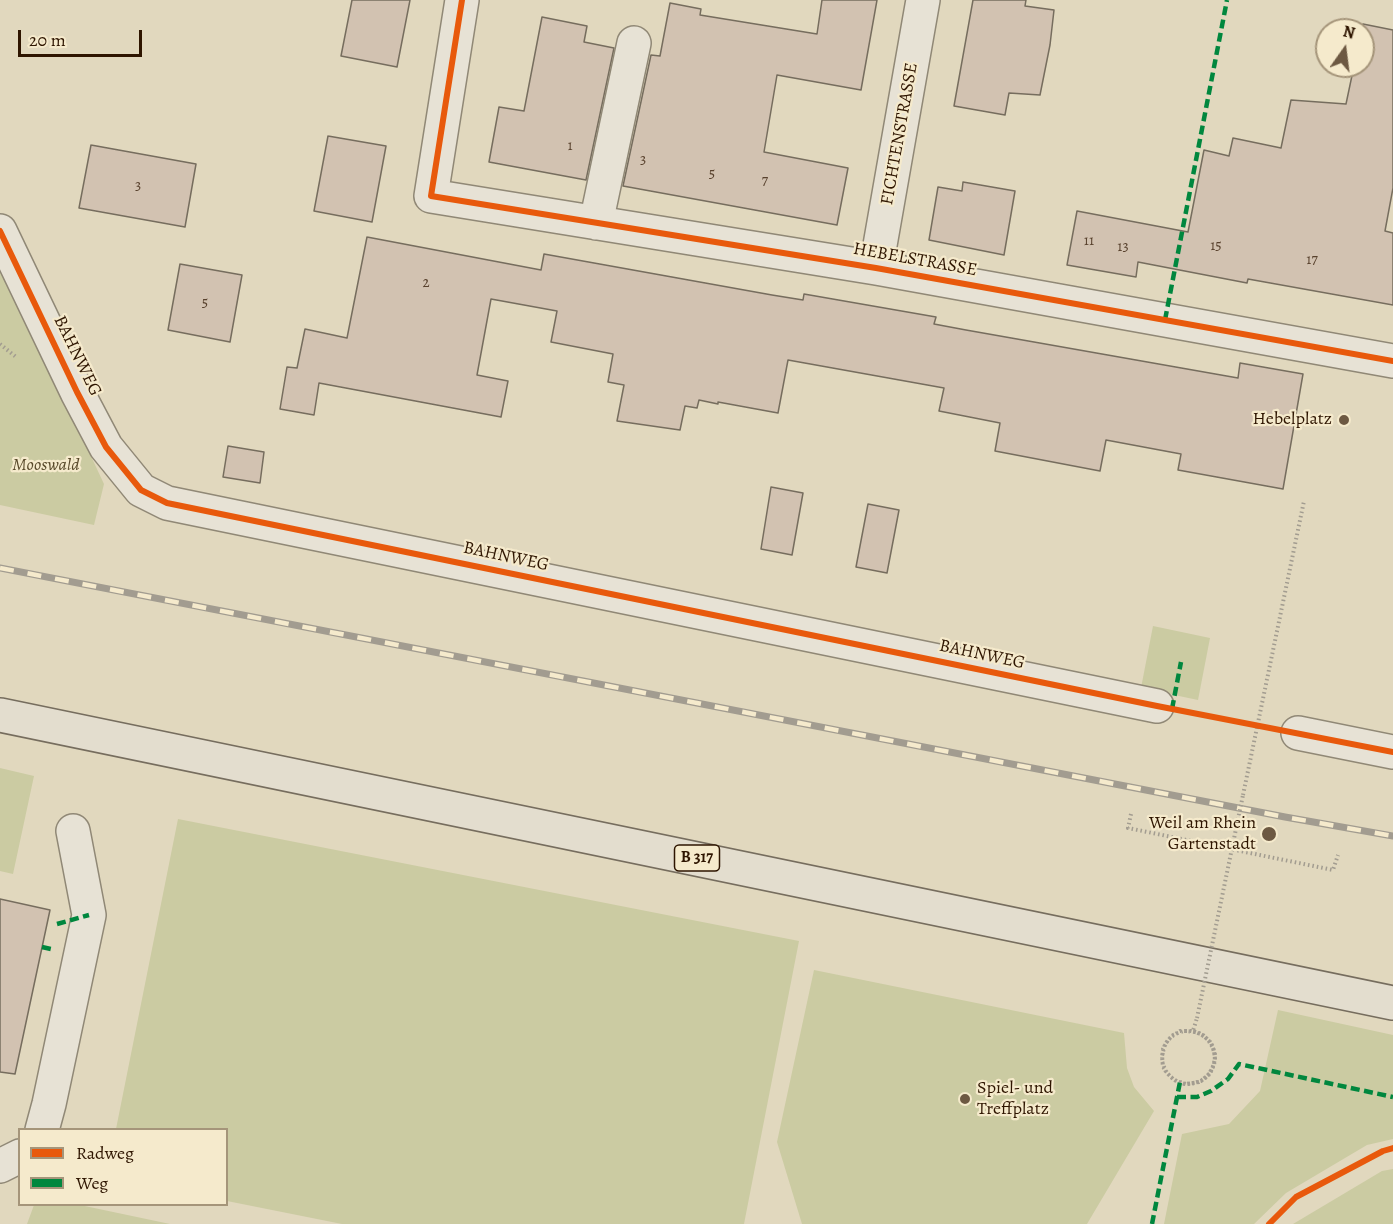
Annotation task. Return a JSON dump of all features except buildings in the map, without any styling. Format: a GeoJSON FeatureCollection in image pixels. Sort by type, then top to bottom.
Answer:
{"type":"FeatureCollection","features":[{"type":"Feature","properties":{"kind":"main road","name":"B 317"},"geometry":{"type":"LineString","coordinates":[[0,715],[1393,1003]]}},
{"type":"Feature","properties":{"kind":"street","name":"HEBELSTRASSE"},"geometry":{"type":"LineString","coordinates":[[462,0],[431,196],[876,268],[1393,361]]}},
{"type":"Feature","properties":{"kind":"street","name":"FICHTENSTRASSE"},"geometry":{"type":"LineString","coordinates":[[876,268],[923,0]]}},
{"type":"Feature","properties":{"kind":"street"},"geometry":{"type":"LineString","coordinates":[[596,223],[634,43]]}},
{"type":"Feature","properties":{"kind":"street","name":"BAHNWEG"},"geometry":{"type":"LineString","coordinates":[[0,231],[77,392],[106,447],[141,490],[167,503],[1157,706]]}},
{"type":"Feature","properties":{"kind":"street"},"geometry":{"type":"LineString","coordinates":[[1298,733],[1393,752]]}},
{"type":"Feature","properties":{"kind":"street"},"geometry":{"type":"LineString","coordinates":[[43,1128],[89,915],[73,831]]}},
{"type":"Feature","properties":{"kind":"street"},"geometry":{"type":"LineString","coordinates":[[0,1166],[18,1157]]}},
{"type":"Feature","properties":{"kind":"path"},"geometry":{"type":"LineString","coordinates":[[1180,1082],[1186,1084],[1193,1083],[1199,1082],[1205,1078],[1210,1073],[1214,1066],[1215,1059],[1214,1051],[1211,1043],[1204,1036],[1200,1034],[1195,1032],[1186,1031],[1180,1032],[1171,1037],[1163,1050],[1162,1056],[1163,1066],[1168,1074],[1173,1079],[1182,1083],[1189,1084],[1195,1083],[1201,1081],[1208,1076],[1212,1070],[1215,1061],[1215,1054],[1213,1047],[1209,1040],[1204,1036],[1199,1033],[1191,1030],[1184,1031],[1178,1033],[1173,1035],[1167,1040],[1163,1049],[1162,1061],[1166,1072],[1170,1077],[1176,1081],[1185,1083],[1201,1081],[1209,1074],[1214,1065],[1215,1057],[1213,1048],[1208,1040],[1203,1035],[1193,1031],[1197,1018],[1304,501]]}},
{"type":"Feature","properties":{"kind":"path"},"geometry":{"type":"LineString","coordinates":[[1131,814],[1128,828],[1333,870],[1338,855]]}},
{"type":"Feature","properties":{"kind":"green space","name":"Mooswald"},"geometry":{"type":"Polygon","coordinates":[[[0,262],[104,484],[94,525],[0,505],[0,262]]]}},
{"type":"Feature","properties":{"kind":"green space"},"geometry":{"type":"Polygon","coordinates":[[[1153,626],[1210,638],[1198,700],[1141,688],[1153,626]]]}},
{"type":"Feature","properties":{"kind":"green space"},"geometry":{"type":"Polygon","coordinates":[[[0,768],[34,776],[13,874],[0,871],[0,768]]]}},
{"type":"Feature","properties":{"kind":"green space"},"geometry":{"type":"Polygon","coordinates":[[[178,819],[799,941],[744,1224],[342,1224],[228,1201],[228,1128],[116,1128],[178,819]]]}},
{"type":"Feature","properties":{"kind":"green space","name":"Spiel- und Treffplatz"},"geometry":{"type":"Polygon","coordinates":[[[814,970],[1124,1033],[1127,1068],[1134,1087],[1154,1111],[1087,1224],[802,1224],[777,1142],[814,970]]]}},
{"type":"Feature","properties":{"kind":"green space"},"geometry":{"type":"Polygon","coordinates":[[[1278,1010],[1393,1035],[1393,1139],[1367,1145],[1286,1193],[1254,1224],[1164,1224],[1182,1134],[1229,1124],[1260,1091],[1278,1010]]]}},
{"type":"Feature","properties":{"kind":"green space"},"geometry":{"type":"Polygon","coordinates":[[[1393,1169],[1393,1224],[1293,1224],[1382,1171],[1393,1169]]]}},
{"type":"Feature","properties":{"kind":"green space"},"geometry":{"type":"Polygon","coordinates":[[[34,1206],[85,1206],[170,1224],[27,1224],[34,1206]]]}},
{"type":"Feature","properties":{"kind":"railway"},"geometry":{"type":"LineString","coordinates":[[0,568],[1393,836]]}},
{"type":"Feature","properties":{"kind":"marked path"},"geometry":{"type":"LineString","coordinates":[[1165,320],[1227,0]]}},
{"type":"Feature","properties":{"kind":"marked path"},"geometry":{"type":"LineString","coordinates":[[1172,709],[1181,662]]}},
{"type":"Feature","properties":{"kind":"marked path"},"geometry":{"type":"LineString","coordinates":[[57,924],[89,915]]}},
{"type":"Feature","properties":{"kind":"marked path"},"geometry":{"type":"LineString","coordinates":[[42,947],[51,949]]}},
{"type":"Feature","properties":{"kind":"marked path"},"geometry":{"type":"LineString","coordinates":[[1177,1097],[1197,1097],[1211,1091],[1228,1079],[1239,1064],[1393,1097]]}},
{"type":"Feature","properties":{"kind":"marked path"},"geometry":{"type":"LineString","coordinates":[[1152,1224],[1180,1082]]}},
{"type":"Feature","properties":{"kind":"cycle path"},"geometry":{"type":"LineString","coordinates":[[462,0],[431,196],[876,268],[1393,361]]}},
{"type":"Feature","properties":{"kind":"cycle path"},"geometry":{"type":"LineString","coordinates":[[0,231],[77,392],[106,447],[141,490],[167,503],[1157,706],[1393,752]]}},
{"type":"Feature","properties":{"kind":"cycle path"},"geometry":{"type":"LineString","coordinates":[[1269,1224],[1296,1197],[1383,1151],[1393,1148]]}},
{"type":"Feature","properties":{"kind":"place","name":"Hebelplatz"},"geometry":{"type":"Point","coordinates":[1344,420]}},
{"type":"Feature","properties":{"kind":"place","name":"Weil am Rhein Gartenstadt"},"geometry":{"type":"Point","coordinates":[1269,834]}},
{"type":"Feature","properties":{"kind":"place","name":"Spiel- und Treffplatz"},"geometry":{"type":"Point","coordinates":[965,1099]}}]}
